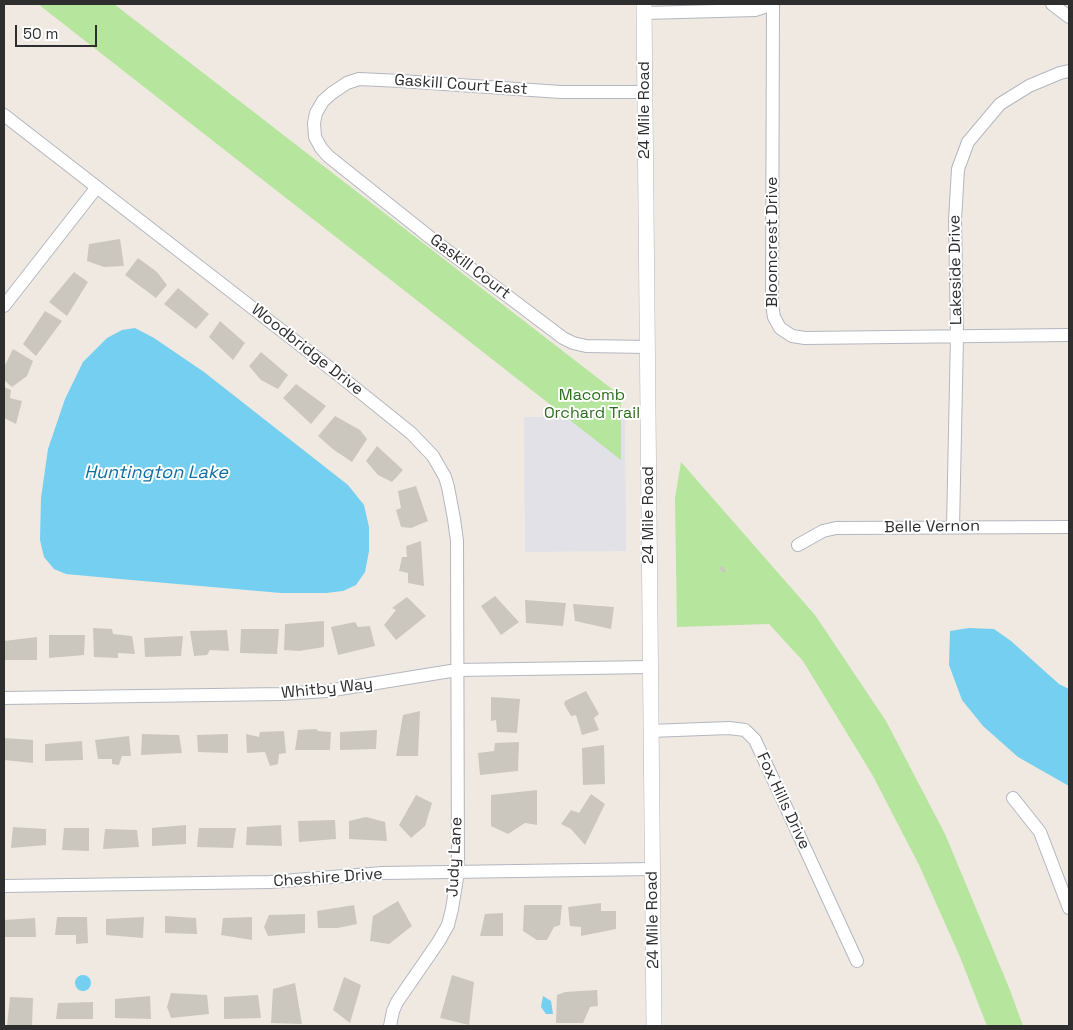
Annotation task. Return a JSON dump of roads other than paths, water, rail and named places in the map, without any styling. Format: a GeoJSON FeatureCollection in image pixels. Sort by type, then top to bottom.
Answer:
{"type":"FeatureCollection","features":[{"type":"Feature","properties":{"kind":"street"},"geometry":{"type":"LineString","coordinates":[[644,8],[755,10],[773,4]]}},
{"type":"Feature","properties":{"kind":"street","name":"Bloomcrest Drive"},"geometry":{"type":"LineString","coordinates":[[773,4],[772,305],[774,317],[780,328],[805,338],[1069,335]]}},
{"type":"Feature","properties":{"kind":"street"},"geometry":{"type":"LineString","coordinates":[[1052,4],[1069,17]]}},
{"type":"Feature","properties":{"kind":"street","name":"24 Mile Road"},"geometry":{"type":"LineString","coordinates":[[644,8],[654,1026]]}},
{"type":"Feature","properties":{"kind":"street","name":"Lakeside Drive"},"geometry":{"type":"LineString","coordinates":[[953,527],[957,336],[955,192],[958,169],[964,149],[992,112],[1009,97],[1029,86],[1069,71]]}},
{"type":"Feature","properties":{"kind":"street","name":"Gaskill Court East"},"geometry":{"type":"LineString","coordinates":[[315,137],[314,123],[316,113],[323,101],[346,83],[358,79],[561,92],[644,92]]}},
{"type":"Feature","properties":{"kind":"street","name":"Woodbridge Drive"},"geometry":{"type":"LineString","coordinates":[[4,115],[335,372],[411,433],[432,456],[439,466],[448,487],[454,519],[456,541],[457,670]]}},
{"type":"Feature","properties":{"kind":"street","name":"Gaskill Court"},"geometry":{"type":"LineString","coordinates":[[315,137],[321,148],[336,162],[432,239],[563,338],[586,346],[647,347]]}},
{"type":"Feature","properties":{"kind":"street"},"geometry":{"type":"LineString","coordinates":[[4,306],[98,187]]}},
{"type":"Feature","properties":{"kind":"street","name":"Belle Vernon"},"geometry":{"type":"LineString","coordinates":[[798,545],[823,531],[836,528],[1069,527]]}},
{"type":"Feature","properties":{"kind":"street","name":"Whitby Way"},"geometry":{"type":"LineString","coordinates":[[4,698],[282,694],[327,691],[457,670],[650,667]]}},
{"type":"Feature","properties":{"kind":"street","name":"Judy Lane"},"geometry":{"type":"LineString","coordinates":[[390,1026],[397,1002],[440,941],[448,925],[452,909],[458,872],[457,670]]}},
{"type":"Feature","properties":{"kind":"street","name":"Fox Hills Drive"},"geometry":{"type":"LineString","coordinates":[[650,731],[729,728],[745,730],[755,740],[857,960]]}},
{"type":"Feature","properties":{"kind":"street"},"geometry":{"type":"LineString","coordinates":[[1013,798],[1040,832],[1069,904]]}},
{"type":"Feature","properties":{"kind":"street","name":"Cheshire Drive"},"geometry":{"type":"LineString","coordinates":[[4,886],[270,882],[382,873],[652,869]]}},
{"type":"Feature","properties":{"kind":"water","name":"Huntington Lake"},"geometry":{"type":"Polygon","coordinates":[[[135,328],[154,338],[204,372],[348,485],[364,505],[369,527],[369,551],[365,572],[356,585],[343,591],[326,593],[281,593],[66,574],[54,569],[44,557],[40,540],[41,498],[48,449],[65,399],[83,362],[107,338],[122,330],[135,328]]]}},
{"type":"Feature","properties":{"kind":"water"},"geometry":{"type":"Polygon","coordinates":[[[969,628],[994,629],[1011,641],[1059,684],[1069,689],[1069,786],[1018,757],[983,726],[962,700],[949,665],[950,631],[969,628]]]}},
{"type":"Feature","properties":{"kind":"water"},"geometry":{"type":"Polygon","coordinates":[[[83,975],[89,977],[91,983],[89,989],[83,991],[77,989],[75,983],[77,977],[83,975]]]}},
{"type":"Feature","properties":{"kind":"water"},"geometry":{"type":"Polygon","coordinates":[[[543,996],[551,1001],[553,1014],[546,1014],[541,1007],[543,996]]]}},
{"type":"Feature","properties":{"kind":"park label","name":"Macomb Orchard Trail"},"geometry":{"type":"Point","coordinates":[592,405]}}]}
